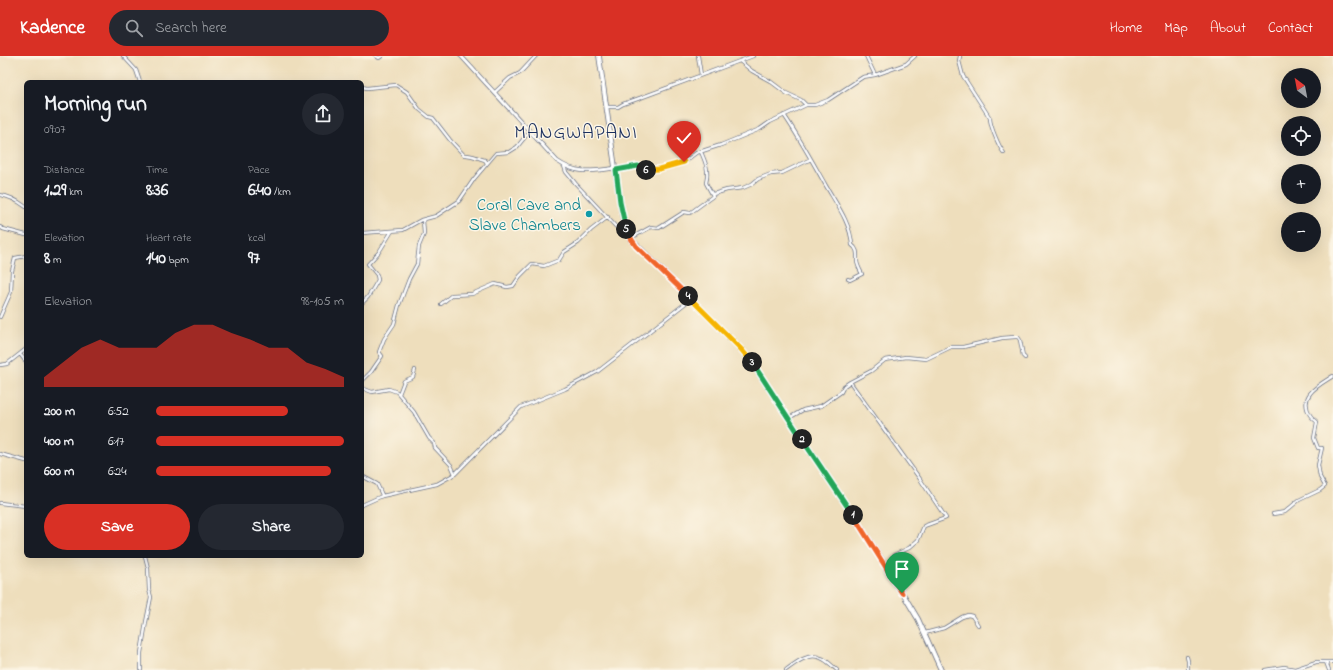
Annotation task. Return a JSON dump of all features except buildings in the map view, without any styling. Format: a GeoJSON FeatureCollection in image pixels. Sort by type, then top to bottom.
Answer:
{"type":"FeatureCollection","features":[{"type":"Feature","properties":{"kind":"main road"},"geometry":{"type":"LineString","coordinates":[[599,56],[620,202],[624,226],[627,232],[631,239],[750,360],[887,567],[918,619],[940,670]]}},
{"type":"Feature","properties":{"kind":"street"},"geometry":{"type":"LineString","coordinates":[[123,56],[136,70],[139,80]]}},
{"type":"Feature","properties":{"kind":"street"},"geometry":{"type":"LineString","coordinates":[[376,56],[379,58],[382,56]]}},
{"type":"Feature","properties":{"kind":"street"},"geometry":{"type":"LineString","coordinates":[[461,56],[557,161],[564,166],[582,172],[638,166],[646,171],[684,162],[696,153],[721,145],[760,129],[770,122],[806,105],[815,105],[828,100],[863,77],[875,75],[906,64],[914,57]]}},
{"type":"Feature","properties":{"kind":"street"},"geometry":{"type":"LineString","coordinates":[[495,92],[510,78],[520,74],[536,56]]}},
{"type":"Feature","properties":{"kind":"street"},"geometry":{"type":"LineString","coordinates":[[698,56],[701,75]]}},
{"type":"Feature","properties":{"kind":"street"},"geometry":{"type":"LineString","coordinates":[[606,107],[618,107],[701,75],[741,62],[753,56]]}},
{"type":"Feature","properties":{"kind":"street"},"geometry":{"type":"LineString","coordinates":[[866,56],[875,75]]}},
{"type":"Feature","properties":{"kind":"street"},"geometry":{"type":"LineString","coordinates":[[960,56],[959,61],[963,76],[990,118],[990,123],[1004,153]]}},
{"type":"Feature","properties":{"kind":"street"},"geometry":{"type":"LineString","coordinates":[[741,62],[752,71],[770,81],[786,93],[801,100],[806,105]]}},
{"type":"Feature","properties":{"kind":"street"},"geometry":{"type":"LineString","coordinates":[[364,87],[396,85],[407,92],[415,104],[429,117],[433,118],[464,155],[472,155],[485,160],[487,163]]}},
{"type":"Feature","properties":{"kind":"street"},"geometry":{"type":"LineString","coordinates":[[784,115],[832,195],[839,211],[843,215],[852,238],[852,245],[855,246],[858,255],[857,262],[862,274],[850,280],[848,279]]}},
{"type":"Feature","properties":{"kind":"street"},"geometry":{"type":"LineString","coordinates":[[364,233],[403,230],[423,220],[436,216],[453,206],[463,196],[474,179],[497,152],[509,152],[517,147],[529,132]]}},
{"type":"Feature","properties":{"kind":"street"},"geometry":{"type":"LineString","coordinates":[[701,152],[707,168],[708,176],[706,183],[713,194]]}},
{"type":"Feature","properties":{"kind":"street"},"geometry":{"type":"LineString","coordinates":[[631,239],[651,228],[659,228],[684,212],[690,213],[713,196],[713,194],[743,188],[752,184],[758,179],[771,174],[782,173],[811,159]]}},
{"type":"Feature","properties":{"kind":"street"},"geometry":{"type":"LineString","coordinates":[[564,166],[566,172],[576,184],[622,232],[627,232]]}},
{"type":"Feature","properties":{"kind":"street"},"geometry":{"type":"LineString","coordinates":[[0,195],[6,196],[24,206]]}},
{"type":"Feature","properties":{"kind":"street"},"geometry":{"type":"LineString","coordinates":[[441,304],[452,295],[472,294],[495,284],[507,287],[513,286],[520,276],[532,264],[544,266],[558,260],[564,252],[578,244],[591,230],[608,217]]}},
{"type":"Feature","properties":{"kind":"street"},"geometry":{"type":"LineString","coordinates":[[364,378],[372,372],[382,356],[379,352],[384,339],[394,324],[409,278],[417,264],[419,246],[424,234],[423,220]]}},
{"type":"Feature","properties":{"kind":"street"},"geometry":{"type":"LineString","coordinates":[[0,227],[24,234]]}},
{"type":"Feature","properties":{"kind":"street"},"geometry":{"type":"LineString","coordinates":[[364,301],[378,280],[377,275],[368,264],[379,252],[393,230]]}},
{"type":"Feature","properties":{"kind":"street"},"geometry":{"type":"LineString","coordinates":[[0,317],[11,292],[12,271],[15,258],[24,256]]}},
{"type":"Feature","properties":{"kind":"street"},"geometry":{"type":"LineString","coordinates":[[364,504],[382,496],[437,484],[455,474],[521,407],[565,389],[598,372],[691,299]]}},
{"type":"Feature","properties":{"kind":"street"},"geometry":{"type":"LineString","coordinates":[[789,418],[803,410],[821,406],[841,392],[844,386],[871,371],[885,360],[906,357],[926,359],[947,348],[963,347],[1002,338],[1018,337],[1025,358]]}},
{"type":"Feature","properties":{"kind":"street"},"geometry":{"type":"LineString","coordinates":[[0,365],[7,364],[24,351]]}},
{"type":"Feature","properties":{"kind":"street"},"geometry":{"type":"LineString","coordinates":[[20,354],[24,359]]}},
{"type":"Feature","properties":{"kind":"street"},"geometry":{"type":"LineString","coordinates":[[399,394],[404,381],[413,377],[415,370]]}},
{"type":"Feature","properties":{"kind":"street"},"geometry":{"type":"LineString","coordinates":[[1273,514],[1285,512],[1299,500],[1325,486],[1320,477],[1318,465],[1322,448],[1318,448],[1314,438],[1317,422],[1310,415],[1307,402],[1309,393],[1315,386],[1333,376]]}},
{"type":"Feature","properties":{"kind":"street"},"geometry":{"type":"LineString","coordinates":[[850,382],[920,479],[946,518],[924,526],[918,540],[909,548],[896,554],[887,567]]}},
{"type":"Feature","properties":{"kind":"street"},"geometry":{"type":"LineString","coordinates":[[364,389],[372,392],[389,389],[397,392],[414,412],[429,438],[434,442],[435,448],[451,465],[455,474]]}},
{"type":"Feature","properties":{"kind":"street"},"geometry":{"type":"LineString","coordinates":[[0,454],[24,460]]}},
{"type":"Feature","properties":{"kind":"street"},"geometry":{"type":"LineString","coordinates":[[364,477],[377,484],[382,496]]}},
{"type":"Feature","properties":{"kind":"street"},"geometry":{"type":"LineString","coordinates":[[0,503],[24,506]]}},
{"type":"Feature","properties":{"kind":"street"},"geometry":{"type":"LineString","coordinates":[[141,670],[141,653],[151,597],[146,558]]}},
{"type":"Feature","properties":{"kind":"street"},"geometry":{"type":"LineString","coordinates":[[925,633],[944,628],[968,615],[972,616],[978,625]]}},
{"type":"Feature","properties":{"kind":"street"},"geometry":{"type":"LineString","coordinates":[[786,670],[800,659],[812,656],[821,657],[837,670]]}},
{"type":"Feature","properties":{"kind":"street"},"geometry":{"type":"LineString","coordinates":[[1187,657],[1188,670]]}},
{"type":"Feature","properties":{"kind":"street"},"geometry":{"type":"LineString","coordinates":[[1265,670],[1279,667],[1295,669],[1316,662],[1333,662]]}},
{"type":"Feature","properties":{"kind":"street"},"geometry":{"type":"LineString","coordinates":[[1326,662],[1329,670]]}},
{"type":"Feature","properties":{"kind":"place","name":"Coral Cave and Slave Chambers"},"geometry":{"type":"Point","coordinates":[589,214]}},
{"type":"Feature","properties":{"kind":"district","name":"MANGWAPANI"},"geometry":{"type":"Point","coordinates":[576,131]}},
{"type":"Feature","properties":{"kind":"route"},"geometry":{"type":"LineString","coordinates":[[684,162],[646,171],[638,166],[616,170],[624,226],[627,232],[636,246],[740,348],[750,360],[887,567],[902,593]]}}]}
